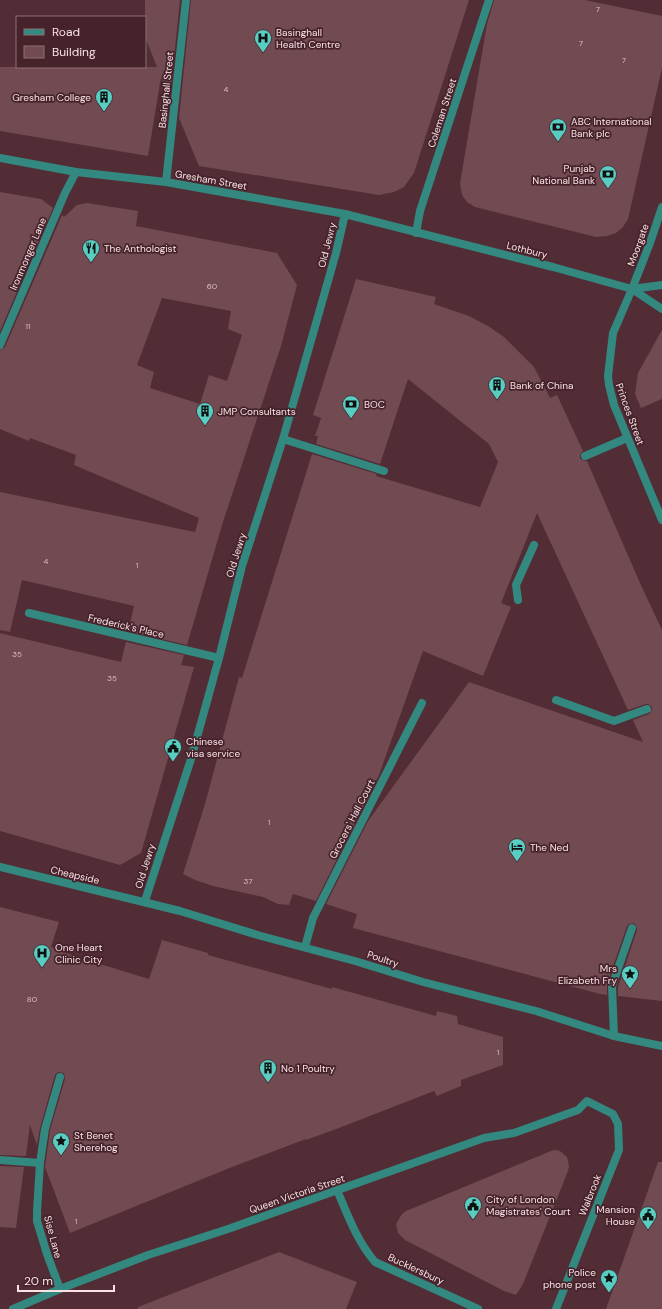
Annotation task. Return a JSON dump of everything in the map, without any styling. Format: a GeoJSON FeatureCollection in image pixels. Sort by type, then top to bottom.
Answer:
{"type":"FeatureCollection","features":[{"type":"Feature","properties":{"kind":"street","name":"Basinghall Street"},"geometry":{"type":"LineString","coordinates":[[166,182],[186,0]]}},
{"type":"Feature","properties":{"kind":"street","name":"Coleman Street"},"geometry":{"type":"LineString","coordinates":[[416,233],[420,211],[489,0]]}},
{"type":"Feature","properties":{"kind":"street","name":"Gresham Street"},"geometry":{"type":"LineString","coordinates":[[0,158],[76,172],[166,182],[345,214],[416,233]]}},
{"type":"Feature","properties":{"kind":"street","name":"Ironmonger Lane"},"geometry":{"type":"LineString","coordinates":[[0,345],[65,193],[76,172]]}},
{"type":"Feature","properties":{"kind":"street","name":"Moorgate"},"geometry":{"type":"LineString","coordinates":[[632,289],[662,207]]}},
{"type":"Feature","properties":{"kind":"street","name":"Old Jewry"},"geometry":{"type":"LineString","coordinates":[[145,901],[191,759],[219,658],[242,566],[283,440],[338,247],[345,214]]}},
{"type":"Feature","properties":{"kind":"street","name":"Lothbury"},"geometry":{"type":"LineString","coordinates":[[416,233],[553,267],[632,289],[662,309]]}},
{"type":"Feature","properties":{"kind":"street","name":"Lothbury"},"geometry":{"type":"LineString","coordinates":[[632,289],[662,285]]}},
{"type":"Feature","properties":{"kind":"street","name":"Princes Street"},"geometry":{"type":"LineString","coordinates":[[632,289],[613,333],[608,376],[609,386],[614,405],[627,438],[662,520]]}},
{"type":"Feature","properties":{"kind":"street"},"geometry":{"type":"LineString","coordinates":[[585,456],[627,438]]}},
{"type":"Feature","properties":{"kind":"street"},"geometry":{"type":"LineString","coordinates":[[283,440],[384,470]]}},
{"type":"Feature","properties":{"kind":"street"},"geometry":{"type":"LineString","coordinates":[[518,600],[516,585],[534,545]]}},
{"type":"Feature","properties":{"kind":"street","name":"Frederick's Place"},"geometry":{"type":"LineString","coordinates":[[29,613],[219,658]]}},
{"type":"Feature","properties":{"kind":"street"},"geometry":{"type":"LineString","coordinates":[[556,700],[614,721],[647,709]]}},
{"type":"Feature","properties":{"kind":"street","name":"Grocers' Hall Court"},"geometry":{"type":"LineString","coordinates":[[305,947],[313,918],[422,703]]}},
{"type":"Feature","properties":{"kind":"street","name":"Cheapside"},"geometry":{"type":"LineString","coordinates":[[0,867],[145,901]]}},
{"type":"Feature","properties":{"kind":"street","name":"Poultry"},"geometry":{"type":"LineString","coordinates":[[145,901],[423,982],[536,1011],[614,1036],[662,1046]]}},
{"type":"Feature","properties":{"kind":"street"},"geometry":{"type":"LineString","coordinates":[[614,1036],[612,986],[632,928]]}},
{"type":"Feature","properties":{"kind":"street","name":"Sise Lane"},"geometry":{"type":"LineString","coordinates":[[60,1077],[45,1129],[40,1163],[36,1211],[37,1221],[48,1259],[60,1289]]}},
{"type":"Feature","properties":{"kind":"street","name":"Queen Victoria Street"},"geometry":{"type":"LineString","coordinates":[[13,1309],[148,1255],[484,1138],[514,1134],[578,1110],[587,1101]]}},
{"type":"Feature","properties":{"kind":"street","name":"Walbrook"},"geometry":{"type":"LineString","coordinates":[[556,1309],[619,1150],[618,1124],[613,1114],[587,1101]]}},
{"type":"Feature","properties":{"kind":"street"},"geometry":{"type":"LineString","coordinates":[[0,1160],[40,1163]]}},
{"type":"Feature","properties":{"kind":"street","name":"Bucklersbury"},"geometry":{"type":"LineString","coordinates":[[338,1190],[356,1234],[366,1251],[376,1262],[478,1309]]}},
{"type":"Feature","properties":{"kind":"building"},"geometry":{"type":"Polygon","coordinates":[[[145,0],[180,0],[170,97],[161,77],[148,156],[0,131],[0,67],[157,67],[146,40],[145,0]]]}},
{"type":"Feature","properties":{"kind":"building"},"geometry":{"type":"Polygon","coordinates":[[[191,0],[469,0],[414,173],[404,187],[394,192],[379,195],[199,166],[179,118],[191,0]]]}},
{"type":"Feature","properties":{"kind":"building"},"geometry":{"type":"Polygon","coordinates":[[[494,0],[585,0],[662,16],[662,68],[628,219],[623,227],[616,233],[596,237],[475,207],[467,202],[462,195],[460,183],[487,24],[494,0]]]}},
{"type":"Feature","properties":{"kind":"building"},"geometry":{"type":"Polygon","coordinates":[[[0,192],[41,199],[53,208],[0,331],[0,192]]]}},
{"type":"Feature","properties":{"kind":"building"},"geometry":{"type":"Polygon","coordinates":[[[87,203],[138,211],[136,226],[277,253],[297,285],[281,346],[223,522],[187,645],[128,631],[134,606],[22,580],[10,632],[0,630],[0,492],[195,532],[199,518],[74,465],[76,455],[30,438],[29,441],[0,429],[0,350],[5,347],[62,215],[64,217],[77,205],[87,203]],[[162,298],[137,365],[154,372],[150,388],[200,404],[209,375],[227,381],[242,335],[228,329],[231,311],[162,298]]]}},
{"type":"Feature","properties":{"kind":"building"},"geometry":{"type":"Polygon","coordinates":[[[356,279],[436,297],[434,304],[469,316],[488,326],[504,337],[534,367],[550,398],[557,395],[583,451],[580,458],[587,461],[662,630],[662,1001],[618,996],[618,987],[637,930],[636,925],[633,923],[627,926],[607,984],[607,995],[353,928],[357,914],[326,904],[368,821],[469,682],[643,742],[633,720],[649,714],[652,707],[646,704],[628,710],[537,513],[501,603],[511,607],[483,676],[423,651],[379,775],[316,901],[293,894],[289,905],[278,904],[263,897],[213,886],[183,874],[205,804],[239,677],[242,678],[312,454],[377,474],[376,476],[480,507],[498,462],[489,444],[408,379],[380,464],[316,444],[318,436],[315,436],[321,418],[313,415],[356,279]]]}},
{"type":"Feature","properties":{"kind":"building"},"geometry":{"type":"Polygon","coordinates":[[[662,330],[662,399],[641,408],[635,394],[638,373],[662,330]]]}},
{"type":"Feature","properties":{"kind":"building"},"geometry":{"type":"Polygon","coordinates":[[[0,633],[121,662],[126,642],[184,655],[181,665],[194,667],[141,853],[120,865],[0,831],[0,633]]]}},
{"type":"Feature","properties":{"kind":"building","name":"No 1 Poultry"},"geometry":{"type":"Polygon","coordinates":[[[0,907],[59,922],[51,947],[99,966],[100,964],[149,979],[162,940],[208,953],[208,955],[436,1016],[437,1011],[457,1016],[458,1024],[503,1037],[503,1065],[461,1080],[461,1086],[437,1096],[434,1091],[232,1167],[70,1233],[45,1167],[50,1130],[65,1079],[64,1073],[58,1072],[55,1075],[40,1128],[37,1145],[30,1125],[26,1156],[0,1155],[0,907]]]}},
{"type":"Feature","properties":{"kind":"building","name":"City of London Magistrates' Court"},"geometry":{"type":"Polygon","coordinates":[[[555,1150],[560,1151],[567,1157],[569,1166],[568,1171],[523,1284],[516,1295],[504,1291],[405,1240],[398,1233],[396,1224],[402,1214],[406,1211],[555,1150]]]}},
{"type":"Feature","properties":{"kind":"building","name":"Mansion House"},"geometry":{"type":"Polygon","coordinates":[[[658,1162],[662,1162],[662,1309],[606,1309],[658,1162]]]}},
{"type":"Feature","properties":{"kind":"building"},"geometry":{"type":"Polygon","coordinates":[[[0,1166],[24,1167],[16,1228],[0,1227],[0,1166]]]}},
{"type":"Feature","properties":{"kind":"building"},"geometry":{"type":"Polygon","coordinates":[[[279,1252],[357,1282],[346,1309],[138,1309],[138,1307],[279,1252]]]}},
{"type":"Feature","properties":{"kind":"place","name":"Basinghall Health Centre"},"geometry":{"type":"Point","coordinates":[263,53]}},
{"type":"Feature","properties":{"kind":"place","name":"Gresham College"},"geometry":{"type":"Point","coordinates":[104,112]}},
{"type":"Feature","properties":{"kind":"place","name":"ABC International Bank plc"},"geometry":{"type":"Point","coordinates":[558,142]}},
{"type":"Feature","properties":{"kind":"place","name":"Punjab National Bank"},"geometry":{"type":"Point","coordinates":[608,189]}},
{"type":"Feature","properties":{"kind":"place","name":"The Anthologist"},"geometry":{"type":"Point","coordinates":[91,263]}},
{"type":"Feature","properties":{"kind":"place","name":"Bank of China"},"geometry":{"type":"Point","coordinates":[497,400]}},
{"type":"Feature","properties":{"kind":"place","name":"BOC"},"geometry":{"type":"Point","coordinates":[351,419]}},
{"type":"Feature","properties":{"kind":"place","name":"JMP Consultants"},"geometry":{"type":"Point","coordinates":[205,426]}},
{"type":"Feature","properties":{"kind":"place","name":"Chinese visa service"},"geometry":{"type":"Point","coordinates":[173,762]}},
{"type":"Feature","properties":{"kind":"place","name":"The Ned"},"geometry":{"type":"Point","coordinates":[517,862]}},
{"type":"Feature","properties":{"kind":"place","name":"One Heart Clinic City"},"geometry":{"type":"Point","coordinates":[42,968]}},
{"type":"Feature","properties":{"kind":"place","name":"Mrs Elizabeth Fry"},"geometry":{"type":"Point","coordinates":[630,989]}},
{"type":"Feature","properties":{"kind":"place","name":"No 1 Poultry"},"geometry":{"type":"Point","coordinates":[268,1083]}},
{"type":"Feature","properties":{"kind":"place","name":"St Benet Sherehog"},"geometry":{"type":"Point","coordinates":[61,1156]}},
{"type":"Feature","properties":{"kind":"place","name":"City of London Magistrates' Court"},"geometry":{"type":"Point","coordinates":[473,1220]}},
{"type":"Feature","properties":{"kind":"place","name":"Mansion House"},"geometry":{"type":"Point","coordinates":[648,1230]}},
{"type":"Feature","properties":{"kind":"place","name":"Police phone post"},"geometry":{"type":"Point","coordinates":[609,1293]}}]}
